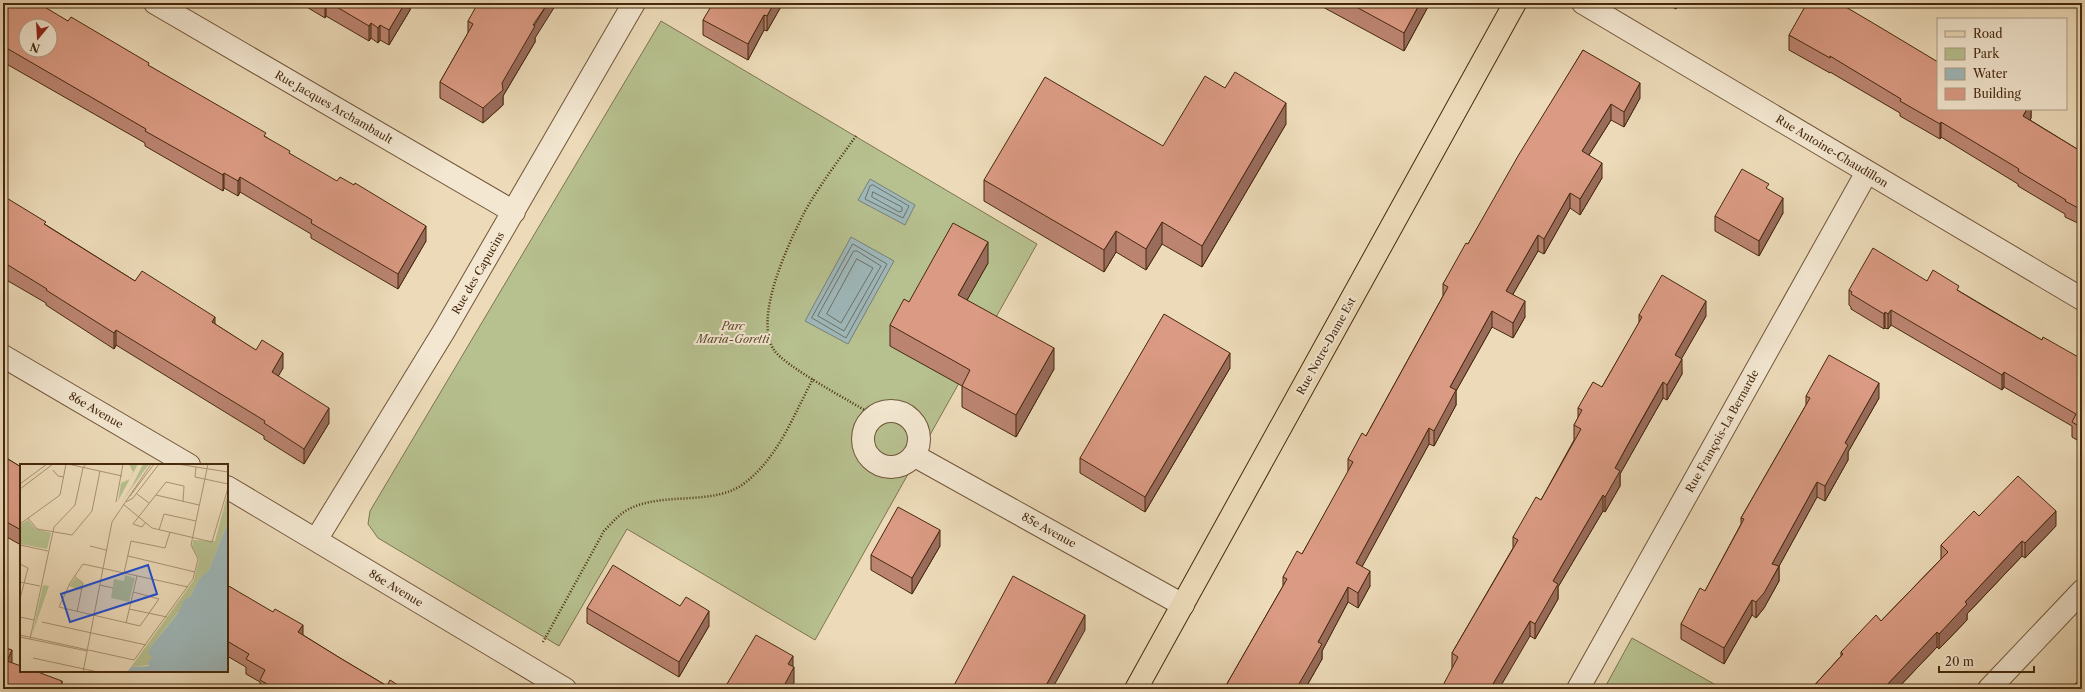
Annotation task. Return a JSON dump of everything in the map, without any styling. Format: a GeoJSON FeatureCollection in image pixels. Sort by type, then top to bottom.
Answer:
{"type":"FeatureCollection","features":[{"type":"Feature","properties":{"kind":"main road","name":"Rue Notre-Dame Est"},"geometry":{"type":"LineString","coordinates":[[1136,689],[1184,605],[1515,3]]}},
{"type":"Feature","properties":{"kind":"street","name":"Rue Jacques Archambault"},"geometry":{"type":"LineString","coordinates":[[155,3],[514,212]]}},
{"type":"Feature","properties":{"kind":"street","name":"Rue des Capucins"},"geometry":{"type":"LineString","coordinates":[[316,540],[514,212],[634,3]]}},
{"type":"Feature","properties":{"kind":"street","name":"Rue Antoine-Chaudillon"},"geometry":{"type":"LineString","coordinates":[[1582,3],[2082,299]]}},
{"type":"Feature","properties":{"kind":"street","name":"Rue François-La Bernarde"},"geometry":{"type":"LineString","coordinates":[[1578,689],[1867,172]]}},
{"type":"Feature","properties":{"kind":"street","name":"86e Avenue"},"geometry":{"type":"LineString","coordinates":[[3,356],[187,464]]}},
{"type":"Feature","properties":{"kind":"street"},"geometry":{"type":"LineString","coordinates":[[894,411],[911,420],[917,427],[920,437],[919,446],[915,456],[901,466],[892,468],[883,466],[868,456],[863,439],[864,430],[875,416],[884,412],[894,411]]}},
{"type":"Feature","properties":{"kind":"street","name":"85e Avenue"},"geometry":{"type":"LineString","coordinates":[[915,456],[1184,605]]}},
{"type":"Feature","properties":{"kind":"street","name":"86e Avenue"},"geometry":{"type":"LineString","coordinates":[[228,489],[565,689]]}},
{"type":"Feature","properties":{"kind":"street"},"geometry":{"type":"LineString","coordinates":[[1989,689],[2082,591]]}},
{"type":"Feature","properties":{"kind":"path"},"geometry":{"type":"LineString","coordinates":[[856,136],[825,179],[804,213],[786,253],[774,286],[768,316],[767,336],[774,352],[790,364],[875,416]]}},
{"type":"Feature","properties":{"kind":"path"},"geometry":{"type":"LineString","coordinates":[[543,642],[604,531],[615,519],[628,509],[646,503],[728,492],[745,483],[774,453],[813,379]]}},
{"type":"Feature","properties":{"kind":"green space","name":"Parc Maria-Goretti"},"geometry":{"type":"Polygon","coordinates":[[[661,21],[1037,244],[815,640],[627,529],[559,646],[378,538],[368,524],[370,511],[661,21]]]}},
{"type":"Feature","properties":{"kind":"green space"},"geometry":{"type":"Polygon","coordinates":[[[1632,638],[1723,689],[1604,689],[1632,638]]]}},
{"type":"Feature","properties":{"kind":"water"},"geometry":{"type":"Polygon","coordinates":[[[870,179],[915,205],[905,225],[858,200],[870,179]]]}},
{"type":"Feature","properties":{"kind":"water"},"geometry":{"type":"Polygon","coordinates":[[[851,237],[894,261],[848,344],[805,321],[851,237]]]}},
{"type":"Feature","properties":{"kind":"building"},"geometry":{"type":"Polygon","coordinates":[[[3,3],[38,3],[68,21],[71,17],[149,63],[148,65],[266,133],[264,136],[290,151],[289,153],[337,181],[340,177],[354,185],[355,183],[426,226],[398,274],[311,223],[312,220],[240,177],[238,181],[224,173],[223,175],[145,131],[146,129],[24,58],[58,58],[58,18],[18,18],[18,55],[3,46],[3,3]]]}},
{"type":"Feature","properties":{"kind":"building"},"geometry":{"type":"Polygon","coordinates":[[[330,3],[405,3],[389,30],[380,25],[378,28],[371,23],[369,26],[330,3]]]}},
{"type":"Feature","properties":{"kind":"building"},"geometry":{"type":"Polygon","coordinates":[[[478,3],[548,3],[533,25],[535,26],[502,83],[503,90],[483,108],[440,82],[473,24],[468,21],[478,3]]]}},
{"type":"Feature","properties":{"kind":"building"},"geometry":{"type":"Polygon","coordinates":[[[713,3],[774,3],[767,16],[764,15],[748,44],[703,20],[713,3]]]}},
{"type":"Feature","properties":{"kind":"building"},"geometry":{"type":"Polygon","coordinates":[[[1349,3],[1420,3],[1404,33],[1349,3]]]}},
{"type":"Feature","properties":{"kind":"building"},"geometry":{"type":"Polygon","coordinates":[[[1807,3],[1839,3],[1937,61],[1937,110],[2026,110],[2023,116],[2082,152],[2082,210],[2018,171],[2019,169],[1941,122],[1940,124],[1900,101],[1901,99],[1830,56],[1830,58],[1789,35],[1807,3]]]}},
{"type":"Feature","properties":{"kind":"building"},"geometry":{"type":"Polygon","coordinates":[[[1583,50],[1640,83],[1624,112],[1611,104],[1582,151],[1602,163],[1580,199],[1570,193],[1544,239],[1538,235],[1506,291],[1525,301],[1513,323],[1492,311],[1450,387],[1456,390],[1434,431],[1429,428],[1356,563],[1370,571],[1358,593],[1348,587],[1318,642],[1322,644],[1296,689],[1224,689],[1287,579],[1283,577],[1297,551],[1302,554],[1353,462],[1348,459],[1362,433],[1366,436],[1448,287],[1443,284],[1466,243],[1468,244],[1518,156],[1583,50]]]}},
{"type":"Feature","properties":{"kind":"building"},"geometry":{"type":"Polygon","coordinates":[[[1235,72],[1286,103],[1202,246],[1162,222],[1146,249],[1116,231],[1104,250],[984,180],[1045,77],[1163,146],[1205,76],[1225,88],[1235,72]]]}},
{"type":"Feature","properties":{"kind":"building"},"geometry":{"type":"Polygon","coordinates":[[[1742,169],[1769,184],[1766,188],[1783,198],[1759,241],[1715,216],[1742,169]]]}},
{"type":"Feature","properties":{"kind":"building"},"geometry":{"type":"Polygon","coordinates":[[[5,197],[46,222],[44,224],[135,281],[142,271],[215,317],[212,322],[256,350],[262,340],[283,353],[272,372],[329,408],[304,449],[264,423],[265,421],[116,330],[114,333],[3,262],[3,201],[5,197]]]}},
{"type":"Feature","properties":{"kind":"building"},"geometry":{"type":"Polygon","coordinates":[[[953,223],[988,242],[958,295],[1054,348],[1016,415],[962,386],[970,370],[890,325],[904,299],[909,302],[953,223]]]}},
{"type":"Feature","properties":{"kind":"building"},"geometry":{"type":"Polygon","coordinates":[[[1873,248],[1927,281],[1933,270],[1959,286],[1957,290],[1992,311],[2042,340],[2043,337],[2080,358],[2078,361],[2082,364],[2082,428],[2072,422],[2076,414],[2004,372],[2002,375],[1891,310],[1888,314],[1885,312],[1884,314],[1851,294],[1852,292],[1849,290],[1873,248]]]}},
{"type":"Feature","properties":{"kind":"building"},"geometry":{"type":"Polygon","coordinates":[[[1662,275],[1706,301],[1675,355],[1682,359],[1667,385],[1663,382],[1638,426],[1615,468],[1620,471],[1605,497],[1603,495],[1553,581],[1558,584],[1535,624],[1530,621],[1490,689],[1441,689],[1458,657],[1452,653],[1518,540],[1513,537],[1536,497],[1541,500],[1581,429],[1574,425],[1582,410],[1578,408],[1593,382],[1602,387],[1642,317],[1639,315],[1662,275]]]}},
{"type":"Feature","properties":{"kind":"building"},"geometry":{"type":"Polygon","coordinates":[[[1164,314],[1230,353],[1145,497],[1080,458],[1164,314]]]}},
{"type":"Feature","properties":{"kind":"building"},"geometry":{"type":"Polygon","coordinates":[[[1829,355],[1879,383],[1845,443],[1848,445],[1825,486],[1817,482],[1772,564],[1779,566],[1764,593],[1756,602],[1752,600],[1724,648],[1681,624],[1700,588],[1705,591],[1744,519],[1741,518],[1810,398],[1806,396],[1829,355]]]}},
{"type":"Feature","properties":{"kind":"building"},"geometry":{"type":"Polygon","coordinates":[[[3,456],[20,466],[20,529],[3,520],[3,456]]]}},
{"type":"Feature","properties":{"kind":"building"},"geometry":{"type":"Polygon","coordinates":[[[2018,476],[2056,511],[2025,543],[2022,541],[1965,602],[1967,604],[1939,634],[1937,632],[1883,689],[1811,689],[1843,654],[1841,652],[1876,615],[1881,621],[1948,552],[1941,545],[1974,511],[1979,516],[2018,476]]]}},
{"type":"Feature","properties":{"kind":"building"},"geometry":{"type":"Polygon","coordinates":[[[898,507],[940,530],[912,578],[871,555],[898,507]]]}},
{"type":"Feature","properties":{"kind":"building"},"geometry":{"type":"Polygon","coordinates":[[[613,565],[680,606],[686,597],[709,611],[679,662],[587,608],[613,565]]]}},
{"type":"Feature","properties":{"kind":"building"},"geometry":{"type":"Polygon","coordinates":[[[1013,576],[1085,615],[1044,689],[952,689],[1013,576]]]}},
{"type":"Feature","properties":{"kind":"building"},"geometry":{"type":"Polygon","coordinates":[[[228,586],[273,612],[275,609],[303,625],[298,632],[387,686],[390,680],[404,689],[276,689],[260,680],[265,670],[246,659],[249,654],[228,642],[228,586]]]}},
{"type":"Feature","properties":{"kind":"building"},"geometry":{"type":"Polygon","coordinates":[[[756,635],[793,656],[788,664],[794,667],[785,684],[794,689],[724,689],[756,635]]]}},
{"type":"Feature","properties":{"kind":"building"},"geometry":{"type":"Polygon","coordinates":[[[3,647],[12,650],[7,661],[20,666],[20,672],[38,672],[62,681],[60,688],[62,689],[3,689],[3,647]]]}},
{"type":"Feature","properties":{"kind":"building"},"geometry":{"type":"Polygon","coordinates":[[[2082,677],[2082,689],[2070,689],[2082,677]]]}}]}
